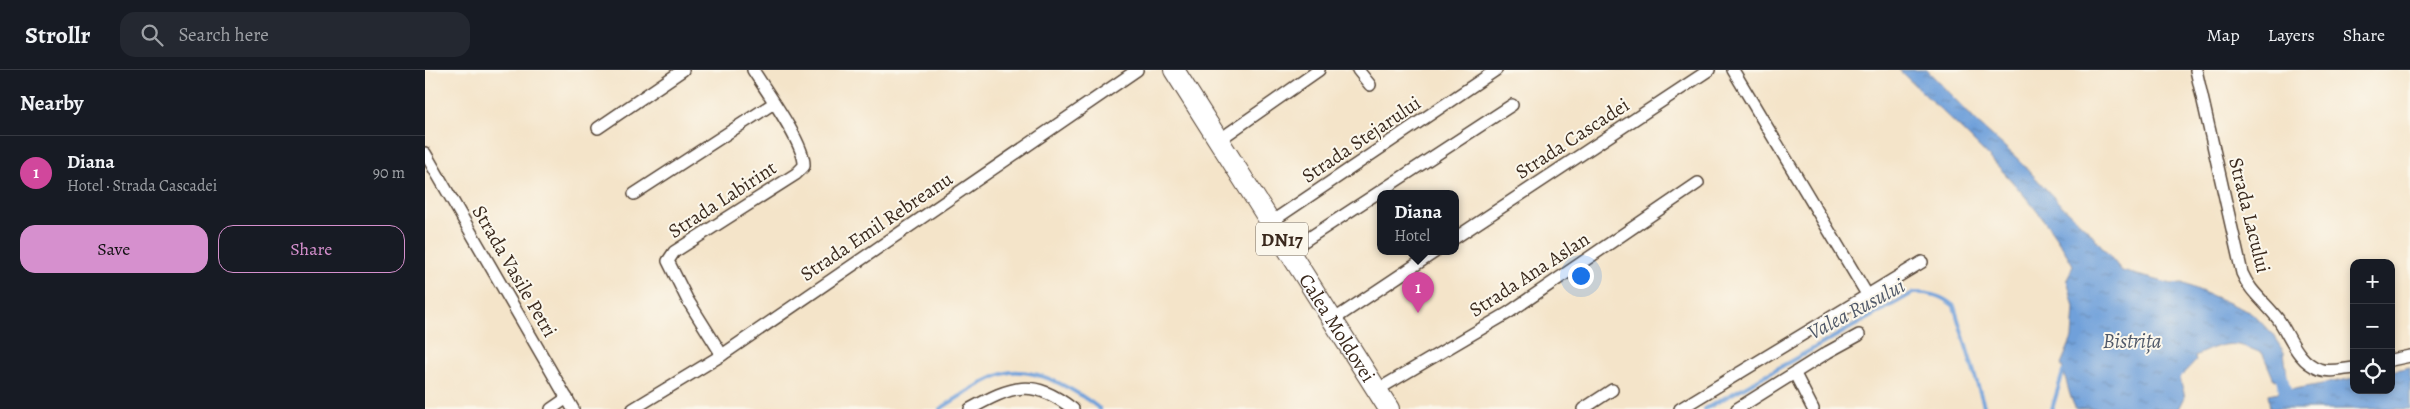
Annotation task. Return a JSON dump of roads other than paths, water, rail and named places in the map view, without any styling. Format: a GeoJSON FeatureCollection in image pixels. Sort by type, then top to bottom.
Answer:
{"type":"FeatureCollection","features":[{"type":"Feature","properties":{"kind":"highway","name":"Calea Moldovei"},"geometry":{"type":"LineString","coordinates":[[1174,70],[1389,409]]}},
{"type":"Feature","properties":{"kind":"street"},"geometry":{"type":"LineString","coordinates":[[598,128],[683,70]]}},
{"type":"Feature","properties":{"kind":"street","name":"Strada Labirint"},"geometry":{"type":"LineString","coordinates":[[722,355],[687,300],[668,261],[674,252],[797,174],[804,166],[803,154],[753,70]]}},
{"type":"Feature","properties":{"kind":"street","name":"Strada Emil Rebreanu"},"geometry":{"type":"LineString","coordinates":[[633,409],[722,355],[1137,70]]}},
{"type":"Feature","properties":{"kind":"street"},"geometry":{"type":"LineString","coordinates":[[1219,140],[1319,70]]}},
{"type":"Feature","properties":{"kind":"street"},"geometry":{"type":"LineString","coordinates":[[1358,70],[1370,85]]}},
{"type":"Feature","properties":{"kind":"street","name":"Strada Stejarului"},"geometry":{"type":"LineString","coordinates":[[1271,222],[1496,70]]}},
{"type":"Feature","properties":{"kind":"street","name":"Strada Cascadei"},"geometry":{"type":"LineString","coordinates":[[1459,235],[1709,70]]}},
{"type":"Feature","properties":{"kind":"street"},"geometry":{"type":"LineString","coordinates":[[1733,70],[1868,296]]}},
{"type":"Feature","properties":{"kind":"street","name":"Strada Lacului"},"geometry":{"type":"LineString","coordinates":[[2196,70],[2242,272],[2248,286],[2277,318],[2302,358],[2321,370],[2350,368]]}},
{"type":"Feature","properties":{"kind":"street"},"geometry":{"type":"LineString","coordinates":[[634,194],[774,103]]}},
{"type":"Feature","properties":{"kind":"street"},"geometry":{"type":"LineString","coordinates":[[1382,190],[1512,104]]}},
{"type":"Feature","properties":{"kind":"street","name":"Strada Vasile Petri"},"geometry":{"type":"LineString","coordinates":[[425,153],[573,409]]}},
{"type":"Feature","properties":{"kind":"street","name":"Strada Ana Aslan"},"geometry":{"type":"LineString","coordinates":[[1377,390],[1508,313],[1697,183]]}},
{"type":"Feature","properties":{"kind":"street"},"geometry":{"type":"LineString","coordinates":[[1289,251],[1377,193]]}},
{"type":"Feature","properties":{"kind":"street"},"geometry":{"type":"LineString","coordinates":[[1333,320],[1430,255]]}},
{"type":"Feature","properties":{"kind":"street"},"geometry":{"type":"LineString","coordinates":[[1680,409],[1923,262]]}},
{"type":"Feature","properties":{"kind":"street"},"geometry":{"type":"LineString","coordinates":[[1737,409],[1828,352],[1859,335]]}},
{"type":"Feature","properties":{"kind":"street"},"geometry":{"type":"LineString","coordinates":[[2395,359],[2410,356]]}},
{"type":"Feature","properties":{"kind":"street"},"geometry":{"type":"LineString","coordinates":[[1795,374],[1813,409]]}},
{"type":"Feature","properties":{"kind":"street"},"geometry":{"type":"LineString","coordinates":[[970,409],[1002,391],[1017,388],[1045,391],[1058,397],[1073,409]]}},
{"type":"Feature","properties":{"kind":"street"},"geometry":{"type":"LineString","coordinates":[[1583,409],[1612,390]]}},
{"type":"Feature","properties":{"kind":"street"},"geometry":{"type":"LineString","coordinates":[[551,409],[567,398]]}},
{"type":"Feature","properties":{"kind":"water","name":"Bistrița"},"geometry":{"type":"Polygon","coordinates":[[[1899,70],[1927,70],[1977,122],[2018,159],[2059,203],[2090,232],[2122,271],[2172,284],[2182,283],[2252,313],[2272,334],[2284,352],[2287,376],[2274,380],[2263,354],[2244,346],[2229,344],[2195,356],[2196,361],[2180,378],[2185,397],[2179,409],[2076,409],[2061,364],[2072,338],[2074,307],[2067,280],[2073,265],[2056,237],[2015,185],[1970,138],[1899,70]]]}},
{"type":"Feature","properties":{"kind":"water"},"geometry":{"type":"Polygon","coordinates":[[[2410,367],[2410,409],[2270,409],[2268,394],[2350,379],[2350,394],[2395,394],[2395,370],[2410,367]]]}},
{"type":"Feature","properties":{"kind":"waterway","name":"Valea Rusului"},"geometry":{"type":"LineString","coordinates":[[1705,409],[1913,293],[1935,295],[1954,306],[1985,409]]}},
{"type":"Feature","properties":{"kind":"waterway"},"geometry":{"type":"LineString","coordinates":[[2278,362],[2285,391]]}},
{"type":"Feature","properties":{"kind":"waterway"},"geometry":{"type":"LineString","coordinates":[[2052,409],[2063,372],[2066,369]]}},
{"type":"Feature","properties":{"kind":"waterway","name":"Valea Rusului"},"geometry":{"type":"LineString","coordinates":[[940,409],[995,377],[1012,372],[1035,374],[1059,383],[1081,395],[1100,409]]}},
{"type":"Feature","properties":{"kind":"place","name":"Diana"},"geometry":{"type":"Point","coordinates":[1418,313]}}]}
